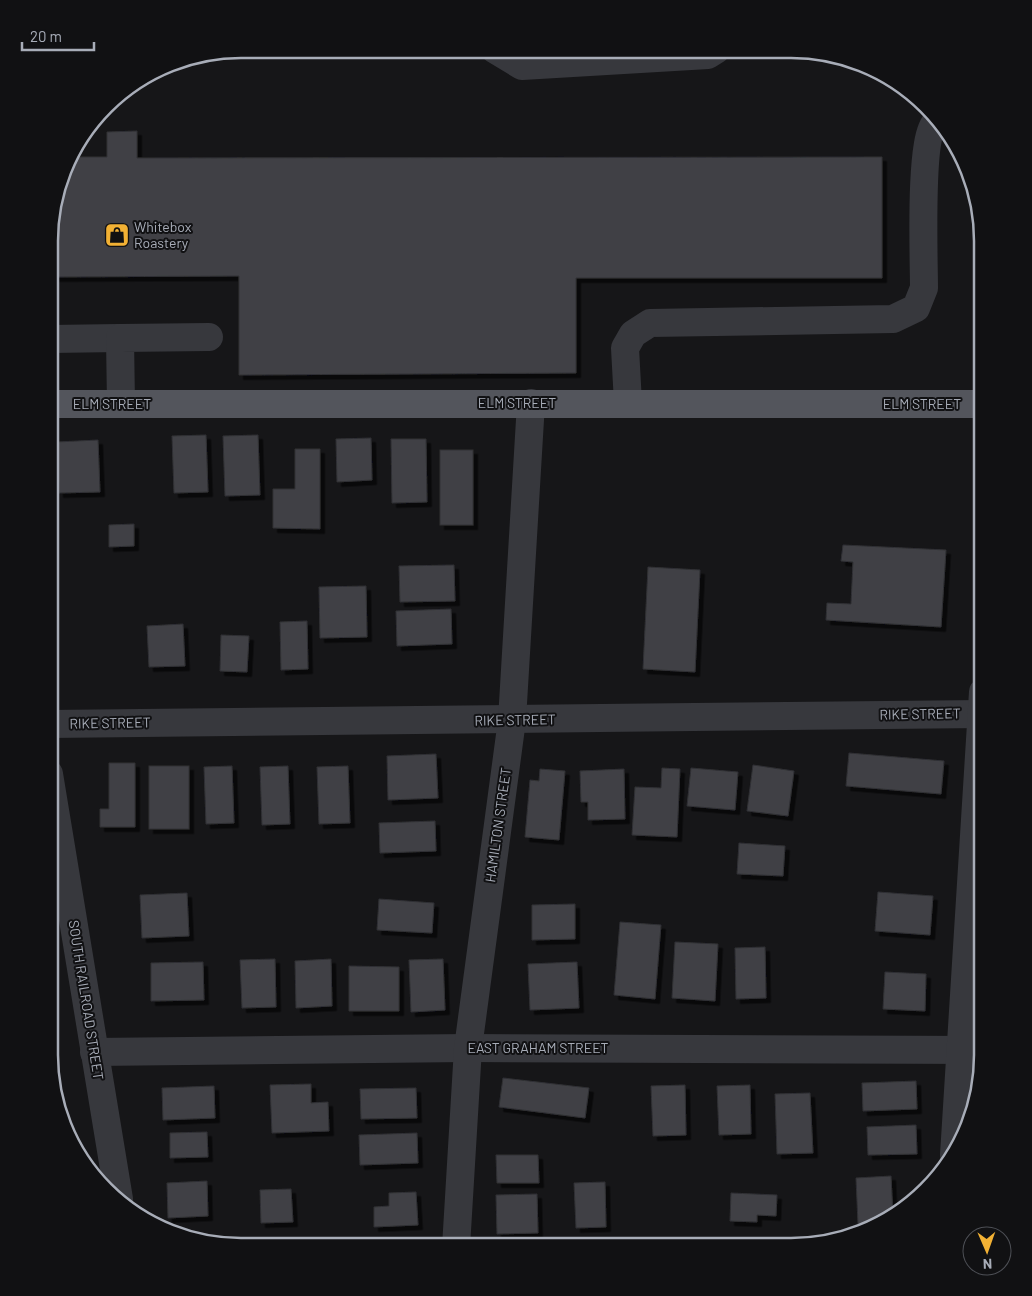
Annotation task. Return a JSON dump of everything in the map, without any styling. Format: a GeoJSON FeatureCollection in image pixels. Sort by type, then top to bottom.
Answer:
{"type":"FeatureCollection","features":[{"type":"Feature","properties":{"kind":"main road","name":"ELM STREET"},"geometry":{"type":"LineString","coordinates":[[58,404],[974,404]]}},
{"type":"Feature","properties":{"kind":"street"},"geometry":{"type":"LineString","coordinates":[[508,58],[522,66],[657,58]]}},
{"type":"Feature","properties":{"kind":"street"},"geometry":{"type":"LineString","coordinates":[[628,403],[626,348],[633,334],[650,323],[893,319],[916,308],[924,288],[926,152],[933,125]]}},
{"type":"Feature","properties":{"kind":"street"},"geometry":{"type":"LineString","coordinates":[[58,339],[209,337]]}},
{"type":"Feature","properties":{"kind":"street"},"geometry":{"type":"LineString","coordinates":[[120,338],[121,404]]}},
{"type":"Feature","properties":{"kind":"street","name":"HAMILTON STREET"},"geometry":{"type":"LineString","coordinates":[[457,1238],[468,1048],[512,720],[531,403]]}},
{"type":"Feature","properties":{"kind":"street","name":"RIKE STREET"},"geometry":{"type":"LineString","coordinates":[[58,724],[512,720],[974,706]]}},
{"type":"Feature","properties":{"kind":"street","name":"SOUTH RAILROAD STREET"},"geometry":{"type":"LineString","coordinates":[[58,830],[118,1191]]}},
{"type":"Feature","properties":{"kind":"street"},"geometry":{"type":"LineString","coordinates":[[958,1132],[972,1050],[974,981]]}},
{"type":"Feature","properties":{"kind":"street","name":"EAST GRAHAM STREET"},"geometry":{"type":"LineString","coordinates":[[94,1052],[468,1048],[972,1050]]}},
{"type":"Feature","properties":{"kind":"building"},"geometry":{"type":"Polygon","coordinates":[[[137,131],[137,158],[882,157],[882,278],[576,278],[576,373],[239,375],[239,276],[58,277],[59,217],[67,182],[78,157],[107,157],[107,132],[137,131]]]}},
{"type":"Feature","properties":{"kind":"building"},"geometry":{"type":"Polygon","coordinates":[[[206,435],[208,492],[174,493],[172,436],[206,435]]]}},
{"type":"Feature","properties":{"kind":"building"},"geometry":{"type":"Polygon","coordinates":[[[258,435],[260,495],[225,496],[223,436],[258,435]]]}},
{"type":"Feature","properties":{"kind":"building"},"geometry":{"type":"Polygon","coordinates":[[[371,438],[372,480],[337,482],[336,439],[371,438]]]}},
{"type":"Feature","properties":{"kind":"building"},"geometry":{"type":"Polygon","coordinates":[[[391,439],[426,439],[427,502],[392,503],[391,439]]]}},
{"type":"Feature","properties":{"kind":"building"},"geometry":{"type":"Polygon","coordinates":[[[98,440],[100,492],[59,493],[58,442],[98,440]]]}},
{"type":"Feature","properties":{"kind":"building"},"geometry":{"type":"Polygon","coordinates":[[[295,449],[320,449],[320,529],[273,528],[273,489],[295,489],[295,449]]]}},
{"type":"Feature","properties":{"kind":"building"},"geometry":{"type":"Polygon","coordinates":[[[440,450],[473,450],[473,525],[440,525],[440,450]]]}},
{"type":"Feature","properties":{"kind":"building"},"geometry":{"type":"Polygon","coordinates":[[[134,524],[134,546],[109,547],[109,525],[134,524]]]}},
{"type":"Feature","properties":{"kind":"building"},"geometry":{"type":"Polygon","coordinates":[[[843,545],[946,550],[941,627],[826,620],[827,603],[851,604],[853,562],[841,561],[843,545]]]}},
{"type":"Feature","properties":{"kind":"building"},"geometry":{"type":"Polygon","coordinates":[[[454,565],[455,601],[400,602],[399,566],[454,565]]]}},
{"type":"Feature","properties":{"kind":"building"},"geometry":{"type":"Polygon","coordinates":[[[648,567],[700,570],[695,672],[643,669],[648,567]]]}},
{"type":"Feature","properties":{"kind":"building"},"geometry":{"type":"Polygon","coordinates":[[[366,586],[367,637],[320,638],[319,587],[366,586]]]}},
{"type":"Feature","properties":{"kind":"building"},"geometry":{"type":"Polygon","coordinates":[[[451,609],[452,644],[397,646],[396,611],[451,609]]]}},
{"type":"Feature","properties":{"kind":"building"},"geometry":{"type":"Polygon","coordinates":[[[307,621],[308,669],[281,670],[280,622],[307,621]]]}},
{"type":"Feature","properties":{"kind":"building"},"geometry":{"type":"Polygon","coordinates":[[[183,624],[185,666],[149,667],[147,626],[183,624]]]}},
{"type":"Feature","properties":{"kind":"building"},"geometry":{"type":"Polygon","coordinates":[[[221,635],[249,636],[247,672],[220,671],[221,635]]]}},
{"type":"Feature","properties":{"kind":"building"},"geometry":{"type":"Polygon","coordinates":[[[849,753],[944,761],[941,794],[846,786],[849,753]]]}},
{"type":"Feature","properties":{"kind":"building"},"geometry":{"type":"Polygon","coordinates":[[[436,754],[438,798],[388,800],[387,756],[436,754]]]}},
{"type":"Feature","properties":{"kind":"building"},"geometry":{"type":"Polygon","coordinates":[[[109,763],[135,763],[135,827],[100,827],[100,809],[109,809],[109,763]]]}},
{"type":"Feature","properties":{"kind":"building"},"geometry":{"type":"Polygon","coordinates":[[[753,765],[794,771],[788,816],[747,811],[753,765]]]}},
{"type":"Feature","properties":{"kind":"building"},"geometry":{"type":"Polygon","coordinates":[[[149,766],[189,766],[189,829],[149,829],[149,766]]]}},
{"type":"Feature","properties":{"kind":"building"},"geometry":{"type":"Polygon","coordinates":[[[232,766],[234,823],[206,824],[204,767],[232,766]]]}},
{"type":"Feature","properties":{"kind":"building"},"geometry":{"type":"Polygon","coordinates":[[[288,766],[290,824],[262,825],[260,767],[288,766]]]}},
{"type":"Feature","properties":{"kind":"building"},"geometry":{"type":"Polygon","coordinates":[[[348,766],[350,823],[319,824],[317,767],[348,766]]]}},
{"type":"Feature","properties":{"kind":"building"},"geometry":{"type":"Polygon","coordinates":[[[662,768],[680,769],[677,837],[632,835],[635,787],[661,788],[662,768]]]}},
{"type":"Feature","properties":{"kind":"building"},"geometry":{"type":"Polygon","coordinates":[[[691,768],[738,772],[735,810],[687,806],[691,768]]]}},
{"type":"Feature","properties":{"kind":"building"},"geometry":{"type":"Polygon","coordinates":[[[540,769],[565,771],[559,840],[525,837],[530,780],[539,781],[540,769]]]}},
{"type":"Feature","properties":{"kind":"building"},"geometry":{"type":"Polygon","coordinates":[[[624,769],[625,819],[588,820],[588,802],[581,802],[580,771],[624,769]]]}},
{"type":"Feature","properties":{"kind":"building"},"geometry":{"type":"Polygon","coordinates":[[[435,821],[436,851],[380,853],[379,823],[435,821]]]}},
{"type":"Feature","properties":{"kind":"building"},"geometry":{"type":"Polygon","coordinates":[[[739,843],[785,846],[783,876],[737,874],[739,843]]]}},
{"type":"Feature","properties":{"kind":"building"},"geometry":{"type":"Polygon","coordinates":[[[878,892],[933,896],[930,935],[875,931],[878,892]]]}},
{"type":"Feature","properties":{"kind":"building"},"geometry":{"type":"Polygon","coordinates":[[[187,893],[189,936],[142,938],[140,895],[187,893]]]}},
{"type":"Feature","properties":{"kind":"building"},"geometry":{"type":"Polygon","coordinates":[[[379,899],[434,903],[432,933],[377,930],[379,899]]]}},
{"type":"Feature","properties":{"kind":"building"},"geometry":{"type":"Polygon","coordinates":[[[575,904],[575,939],[532,940],[532,905],[575,904]]]}},
{"type":"Feature","properties":{"kind":"building"},"geometry":{"type":"Polygon","coordinates":[[[620,922],[661,925],[655,999],[614,995],[620,922]]]}},
{"type":"Feature","properties":{"kind":"building"},"geometry":{"type":"Polygon","coordinates":[[[675,942],[718,944],[715,1001],[672,998],[675,942]]]}},
{"type":"Feature","properties":{"kind":"building"},"geometry":{"type":"Polygon","coordinates":[[[765,947],[766,998],[736,999],[735,948],[765,947]]]}},
{"type":"Feature","properties":{"kind":"building"},"geometry":{"type":"Polygon","coordinates":[[[275,959],[276,1007],[242,1008],[240,960],[275,959]]]}},
{"type":"Feature","properties":{"kind":"building"},"geometry":{"type":"Polygon","coordinates":[[[331,959],[332,1006],[296,1008],[295,961],[331,959]]]}},
{"type":"Feature","properties":{"kind":"building"},"geometry":{"type":"Polygon","coordinates":[[[443,959],[445,1010],[411,1012],[409,960],[443,959]]]}},
{"type":"Feature","properties":{"kind":"building"},"geometry":{"type":"Polygon","coordinates":[[[203,962],[204,1000],[151,1001],[151,963],[203,962]]]}},
{"type":"Feature","properties":{"kind":"building"},"geometry":{"type":"Polygon","coordinates":[[[577,962],[579,1008],[530,1010],[528,964],[577,962]]]}},
{"type":"Feature","properties":{"kind":"building"},"geometry":{"type":"Polygon","coordinates":[[[349,966],[399,967],[399,1011],[349,1011],[349,966]]]}},
{"type":"Feature","properties":{"kind":"building"},"geometry":{"type":"Polygon","coordinates":[[[885,972],[926,974],[925,1011],[883,1009],[885,972]]]}},
{"type":"Feature","properties":{"kind":"building"},"geometry":{"type":"Polygon","coordinates":[[[503,1078],[589,1088],[585,1118],[499,1107],[503,1078]]]}},
{"type":"Feature","properties":{"kind":"building"},"geometry":{"type":"Polygon","coordinates":[[[916,1081],[917,1109],[863,1111],[862,1083],[916,1081]]]}},
{"type":"Feature","properties":{"kind":"building"},"geometry":{"type":"Polygon","coordinates":[[[311,1084],[311,1103],[328,1102],[329,1131],[272,1133],[270,1085],[311,1084]]]}},
{"type":"Feature","properties":{"kind":"building"},"geometry":{"type":"Polygon","coordinates":[[[685,1085],[686,1135],[653,1136],[651,1086],[685,1085]]]}},
{"type":"Feature","properties":{"kind":"building"},"geometry":{"type":"Polygon","coordinates":[[[750,1085],[751,1134],[719,1135],[717,1086],[750,1085]]]}},
{"type":"Feature","properties":{"kind":"building"},"geometry":{"type":"Polygon","coordinates":[[[214,1086],[215,1118],[163,1120],[162,1088],[214,1086]]]}},
{"type":"Feature","properties":{"kind":"building"},"geometry":{"type":"Polygon","coordinates":[[[416,1088],[417,1118],[361,1119],[360,1089],[416,1088]]]}},
{"type":"Feature","properties":{"kind":"building"},"geometry":{"type":"Polygon","coordinates":[[[810,1093],[813,1153],[777,1154],[775,1094],[810,1093]]]}},
{"type":"Feature","properties":{"kind":"building"},"geometry":{"type":"Polygon","coordinates":[[[916,1125],[917,1154],[868,1155],[867,1127],[916,1125]]]}},
{"type":"Feature","properties":{"kind":"building"},"geometry":{"type":"Polygon","coordinates":[[[207,1132],[208,1157],[170,1158],[170,1133],[207,1132]]]}},
{"type":"Feature","properties":{"kind":"building"},"geometry":{"type":"Polygon","coordinates":[[[417,1133],[418,1163],[360,1165],[359,1135],[417,1133]]]}},
{"type":"Feature","properties":{"kind":"building"},"geometry":{"type":"Polygon","coordinates":[[[496,1155],[538,1155],[539,1183],[497,1183],[496,1155]]]}},
{"type":"Feature","properties":{"kind":"building"},"geometry":{"type":"Polygon","coordinates":[[[891,1176],[893,1208],[872,1220],[858,1224],[856,1178],[891,1176]]]}},
{"type":"Feature","properties":{"kind":"building"},"geometry":{"type":"Polygon","coordinates":[[[207,1181],[208,1216],[168,1218],[167,1183],[207,1181]]]}},
{"type":"Feature","properties":{"kind":"building"},"geometry":{"type":"Polygon","coordinates":[[[605,1182],[606,1227],[576,1228],[574,1183],[605,1182]]]}},
{"type":"Feature","properties":{"kind":"building"},"geometry":{"type":"Polygon","coordinates":[[[291,1189],[293,1222],[261,1223],[260,1190],[291,1189]]]}},
{"type":"Feature","properties":{"kind":"building"},"geometry":{"type":"Polygon","coordinates":[[[416,1192],[418,1225],[374,1227],[374,1207],[389,1206],[389,1193],[416,1192]]]}},
{"type":"Feature","properties":{"kind":"building"},"geometry":{"type":"Polygon","coordinates":[[[731,1193],[777,1195],[776,1216],[757,1215],[757,1222],[730,1221],[731,1193]]]}},
{"type":"Feature","properties":{"kind":"building"},"geometry":{"type":"Polygon","coordinates":[[[537,1194],[538,1233],[497,1234],[496,1195],[537,1194]]]}},
{"type":"Feature","properties":{"kind":"place","name":"Whitebox Roastery"},"geometry":{"type":"Point","coordinates":[117,235]}}]}
